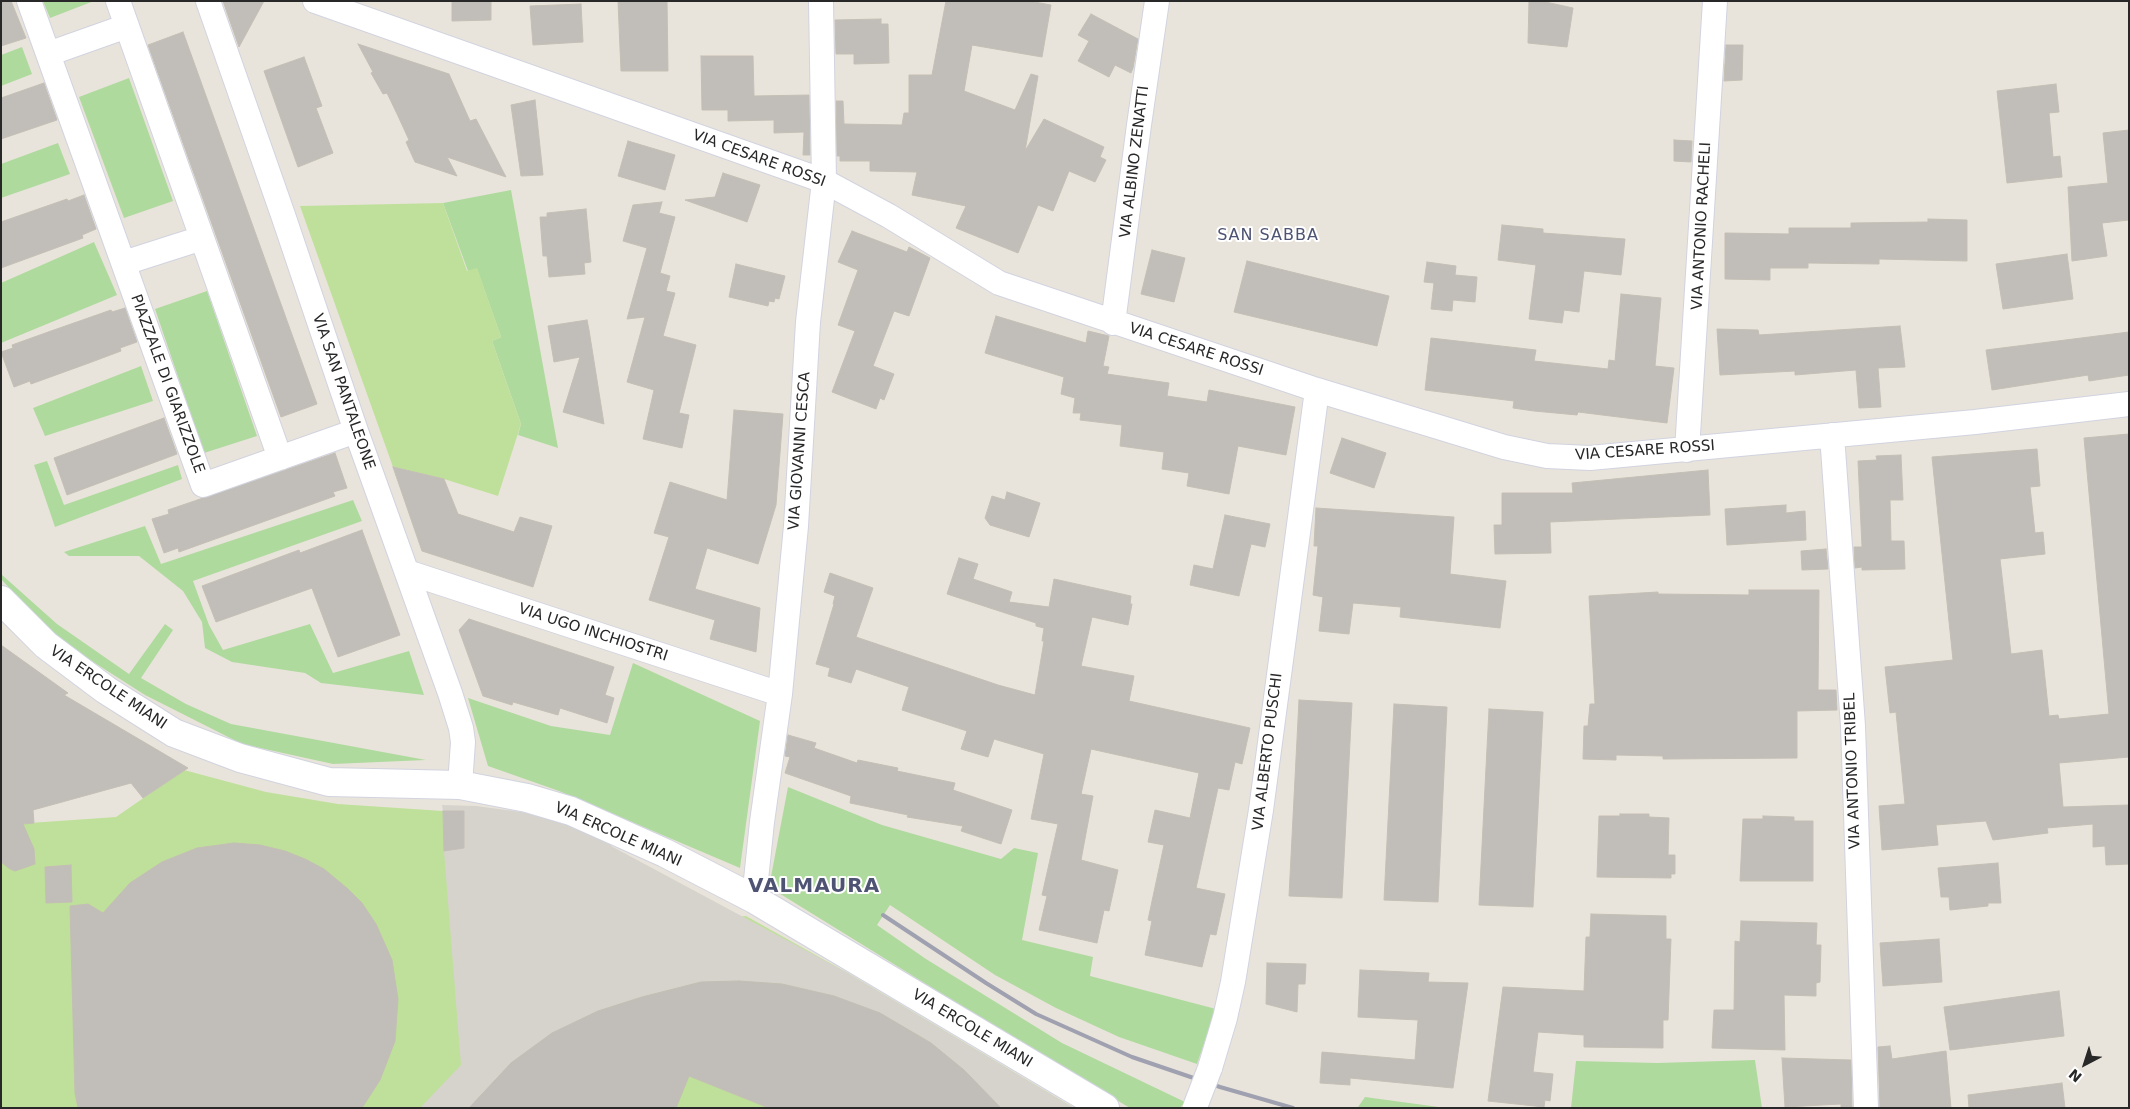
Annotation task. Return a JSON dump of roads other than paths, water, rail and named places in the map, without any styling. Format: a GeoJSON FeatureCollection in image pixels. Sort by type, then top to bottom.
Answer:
{"type":"FeatureCollection","features":[{"type":"Feature","properties":{"kind":"street","name":"PIAZZALE DI GIARIZZOLE"},"geometry":{"type":"LineString","coordinates":[[29,1],[203,485],[356,431]]}},
{"type":"Feature","properties":{"kind":"street"},"geometry":{"type":"LineString","coordinates":[[118,1],[280,458]]}},
{"type":"Feature","properties":{"kind":"street","name":"VIA SAN PANTALEONE"},"geometry":{"type":"LineString","coordinates":[[208,1],[356,431],[461,728],[463,756],[460,785]]}},
{"type":"Feature","properties":{"kind":"street","name":"VIA CESARE ROSSI"},"geometry":{"type":"LineString","coordinates":[[315,1],[824,181],[889,216],[999,283],[1317,390],[1504,447],[1547,456],[1590,458],[1975,422],[2129,404]]}},
{"type":"Feature","properties":{"kind":"street","name":"VIA GIOVANNI CESCA"},"geometry":{"type":"LineString","coordinates":[[754,899],[762,822],[780,694],[796,526],[808,322],[824,181],[821,1]]}},
{"type":"Feature","properties":{"kind":"street","name":"VIA ALBINO ZENATTI"},"geometry":{"type":"LineString","coordinates":[[1113,322],[1157,1]]}},
{"type":"Feature","properties":{"kind":"street","name":"VIA ANTONIO RACHELI"},"geometry":{"type":"LineString","coordinates":[[1688,450],[1715,1]]}},
{"type":"Feature","properties":{"kind":"street"},"geometry":{"type":"LineString","coordinates":[[48,54],[127,26]]}},
{"type":"Feature","properties":{"kind":"street"},"geometry":{"type":"LineString","coordinates":[[124,263],[202,238]]}},
{"type":"Feature","properties":{"kind":"street","name":"VIA ALBERTO PUSCHI"},"geometry":{"type":"LineString","coordinates":[[1195,1107],[1210,1068],[1225,1018],[1233,982],[1261,810],[1317,390]]}},
{"type":"Feature","properties":{"kind":"street","name":"VIA ANTONIO TRIBEL"},"geometry":{"type":"LineString","coordinates":[[1832,435],[1853,726],[1866,1108]]}},
{"type":"Feature","properties":{"kind":"street","name":"VIA UGO INCHIOSTRI"},"geometry":{"type":"LineString","coordinates":[[406,572],[780,694]]}},
{"type":"Feature","properties":{"kind":"street","name":"VIA ERCOLE MIANI"},"geometry":{"type":"LineString","coordinates":[[1,600],[46,646],[106,690],[174,733],[240,758],[329,782],[460,785],[527,798],[571,811],[665,853],[754,899],[1105,1108]]}},
{"type":"Feature","properties":{"kind":"railway"},"geometry":{"type":"LineString","coordinates":[[883,915],[1036,1014],[1132,1057],[1220,1087],[1293,1108]]}},
{"type":"Feature","properties":{"kind":"district","name":"SAN SABBA"},"geometry":{"type":"Point","coordinates":[1268,236]}},
{"type":"Feature","properties":{"kind":"district","name":"VALMAURA"},"geometry":{"type":"Point","coordinates":[814,887]}}]}
